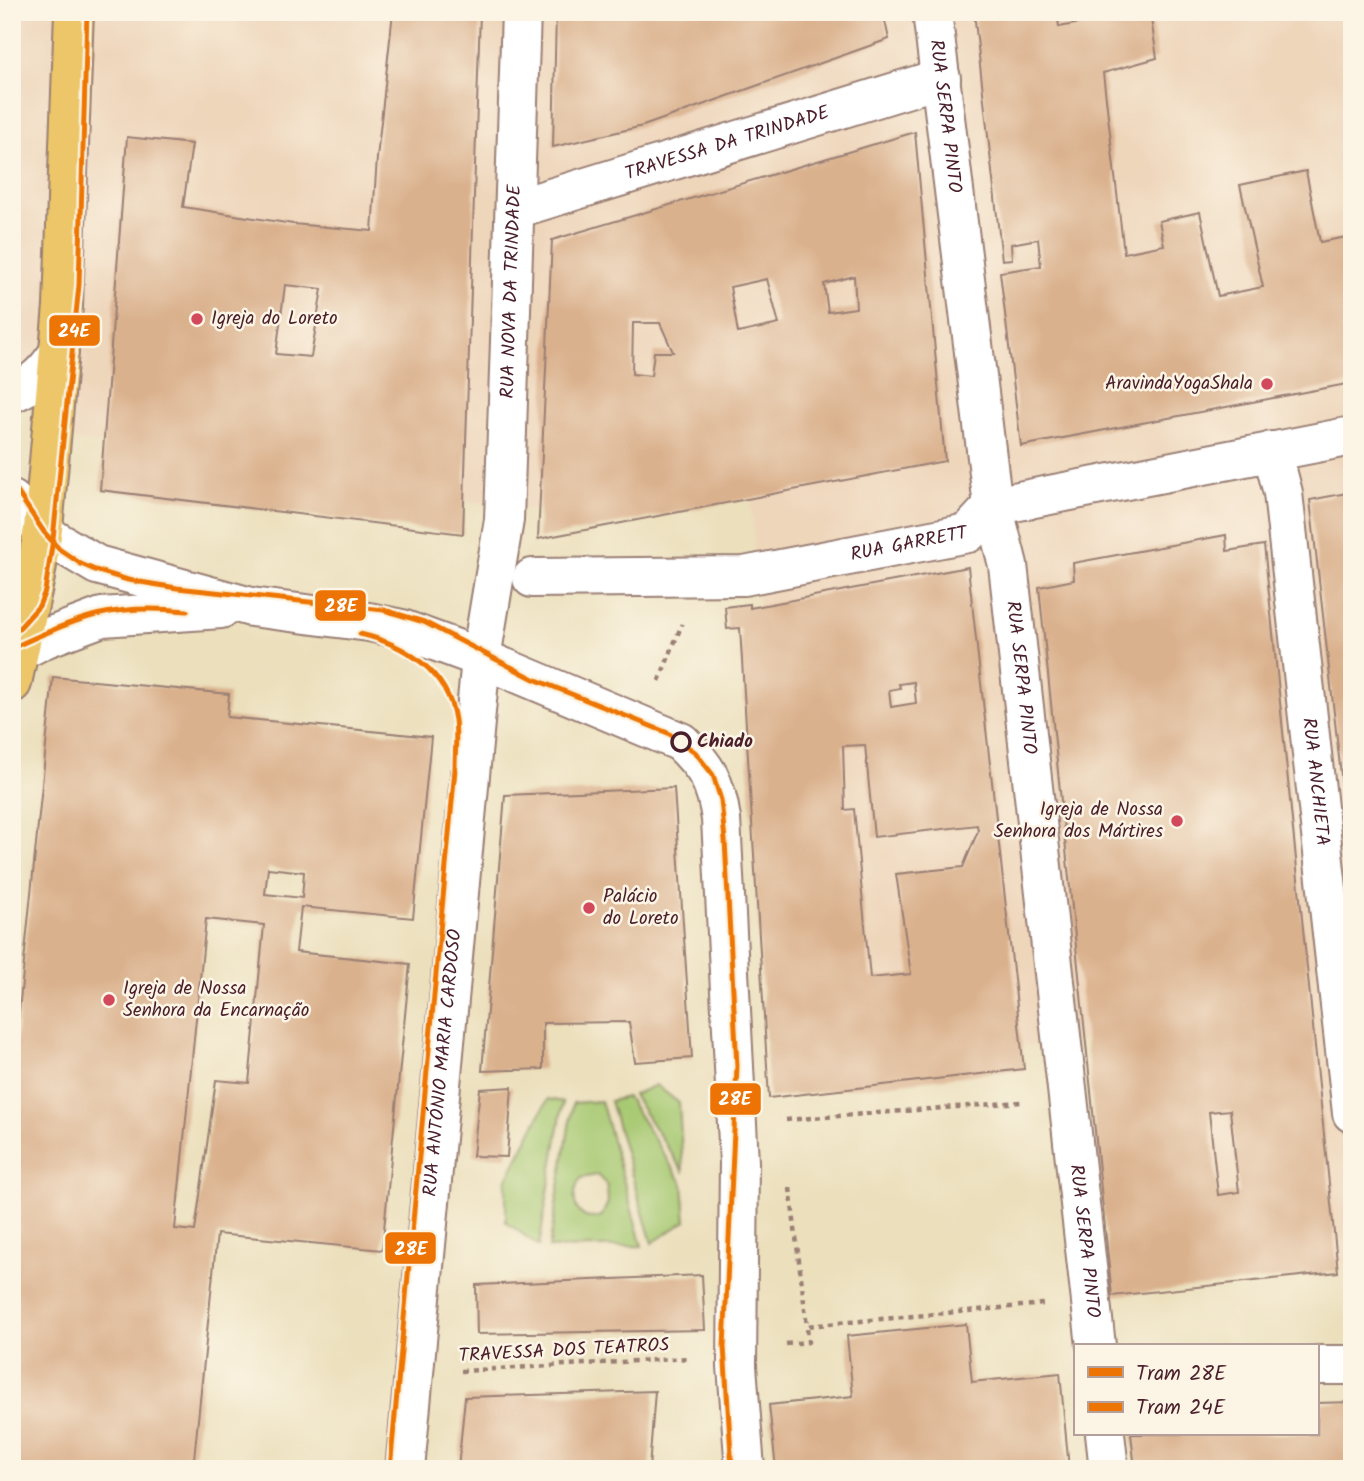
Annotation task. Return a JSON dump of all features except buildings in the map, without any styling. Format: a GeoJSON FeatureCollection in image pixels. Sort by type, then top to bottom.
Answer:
{"type":"FeatureCollection","features":[{"type":"Feature","properties":{"kind":"main road"},"geometry":{"type":"LineString","coordinates":[[15,663],[43,528],[59,352],[74,12]]}},
{"type":"Feature","properties":{"kind":"street","name":"RUA NOVA DA TRINDADE"},"geometry":{"type":"LineString","coordinates":[[481,658],[515,574],[504,520],[521,12]]}},
{"type":"Feature","properties":{"kind":"street","name":"RUA SERPA PINTO"},"geometry":{"type":"LineString","coordinates":[[932,12],[993,506],[1008,565],[1096,1344]]}},
{"type":"Feature","properties":{"kind":"street","name":"TRAVESSA DA TRINDADE"},"geometry":{"type":"LineString","coordinates":[[515,209],[940,78]]}},
{"type":"Feature","properties":{"kind":"street"},"geometry":{"type":"LineString","coordinates":[[12,394],[46,373],[59,352]]}},
{"type":"Feature","properties":{"kind":"street"},"geometry":{"type":"LineString","coordinates":[[993,506],[1352,436]]}},
{"type":"Feature","properties":{"kind":"street","name":"RUA ANCHIETA"},"geometry":{"type":"LineString","coordinates":[[1272,452],[1283,493],[1352,1113]]}},
{"type":"Feature","properties":{"kind":"street"},"geometry":{"type":"LineString","coordinates":[[12,500],[61,544],[97,565],[251,607],[391,627],[481,658],[681,743],[703,765],[713,782],[721,819],[739,1162],[719,1362],[745,1469]]}},
{"type":"Feature","properties":{"kind":"street","name":"RUA GARRETT"},"geometry":{"type":"LineString","coordinates":[[515,574],[744,576],[968,533],[993,506]]}},
{"type":"Feature","properties":{"kind":"street"},"geometry":{"type":"LineString","coordinates":[[15,663],[102,617],[251,607]]}},
{"type":"Feature","properties":{"kind":"street","name":"RUA ANTÓNIO MARIA CARDOSO"},"geometry":{"type":"LineString","coordinates":[[405,1469],[481,658]]}},
{"type":"Feature","properties":{"kind":"street"},"geometry":{"type":"LineString","coordinates":[[1318,1365],[1352,1365]]}},
{"type":"Feature","properties":{"kind":"street"},"geometry":{"type":"LineString","coordinates":[[1105,1436],[1109,1469]]}},
{"type":"Feature","properties":{"kind":"path"},"geometry":{"type":"LineString","coordinates":[[665,666],[684,620]]}},
{"type":"Feature","properties":{"kind":"path"},"geometry":{"type":"LineString","coordinates":[[782,1121],[1030,1102]]}},
{"type":"Feature","properties":{"kind":"path"},"geometry":{"type":"LineString","coordinates":[[776,1344],[808,1342],[789,1175]]}},
{"type":"Feature","properties":{"kind":"path"},"geometry":{"type":"LineString","coordinates":[[807,1326],[1049,1304]]}},
{"type":"Feature","properties":{"kind":"path","name":"TRAVESSA DOS TEATROS"},"geometry":{"type":"LineString","coordinates":[[415,1373],[719,1362]]}},
{"type":"Feature","properties":{"kind":"shaded area"},"geometry":{"type":"Polygon","coordinates":[[[12,12],[1352,12],[1352,1263],[1124,1285],[1089,1040],[792,1067],[749,470],[525,510],[65,438],[12,360],[12,12]]]}},
{"type":"Feature","properties":{"kind":"green space"},"geometry":{"type":"Polygon","coordinates":[[[656,1085],[679,1103],[683,1171],[633,1095],[656,1085]]]}},
{"type":"Feature","properties":{"kind":"green space"},"geometry":{"type":"Polygon","coordinates":[[[627,1097],[683,1184],[686,1221],[652,1243],[610,1101],[627,1097]]]}},
{"type":"Feature","properties":{"kind":"green space"},"geometry":{"type":"Polygon","coordinates":[[[548,1099],[563,1102],[539,1246],[506,1222],[506,1181],[548,1099]]]}},
{"type":"Feature","properties":{"kind":"green space"},"geometry":{"type":"Polygon","coordinates":[[[601,1101],[642,1246],[549,1248],[573,1103],[601,1101]],[[597,1175],[581,1178],[575,1193],[576,1208],[580,1213],[593,1218],[602,1216],[608,1202],[607,1185],[597,1175]]]}},
{"type":"Feature","properties":{"kind":"tram line","name":"24E"},"geometry":{"type":"LineString","coordinates":[[12,636],[39,606],[45,591],[53,539],[79,285],[87,12]]}},
{"type":"Feature","properties":{"kind":"tram line","name":"28E"},"geometry":{"type":"LineString","coordinates":[[12,484],[44,532],[59,549],[95,570],[128,580],[177,588],[384,610],[424,622],[534,679],[668,733],[695,752],[713,775],[721,800],[725,840],[737,1066],[724,1347],[732,1469]]}},
{"type":"Feature","properties":{"kind":"tram line","name":"28E"},"geometry":{"type":"LineString","coordinates":[[12,648],[96,615],[137,609],[187,611]]}},
{"type":"Feature","properties":{"kind":"tram line","name":"28E"},"geometry":{"type":"LineString","coordinates":[[360,634],[408,653],[433,674],[451,703],[456,732],[455,769],[390,1469]]}},
{"type":"Feature","properties":{"kind":"place","name":"Igreja do Loreto"},"geometry":{"type":"Point","coordinates":[197,319]}},
{"type":"Feature","properties":{"kind":"place","name":"AravindaYogaShala"},"geometry":{"type":"Point","coordinates":[1267,384]}},
{"type":"Feature","properties":{"kind":"place","name":"Chiado"},"geometry":{"type":"Point","coordinates":[681,742]}},
{"type":"Feature","properties":{"kind":"place","name":"Igreja de Nossa Senhora dos Mártires"},"geometry":{"type":"Point","coordinates":[1177,821]}},
{"type":"Feature","properties":{"kind":"place","name":"Palácio do Loreto"},"geometry":{"type":"Point","coordinates":[589,908]}},
{"type":"Feature","properties":{"kind":"place","name":"Igreja de Nossa Senhora da Encarnação"},"geometry":{"type":"Point","coordinates":[109,1000]}}]}
